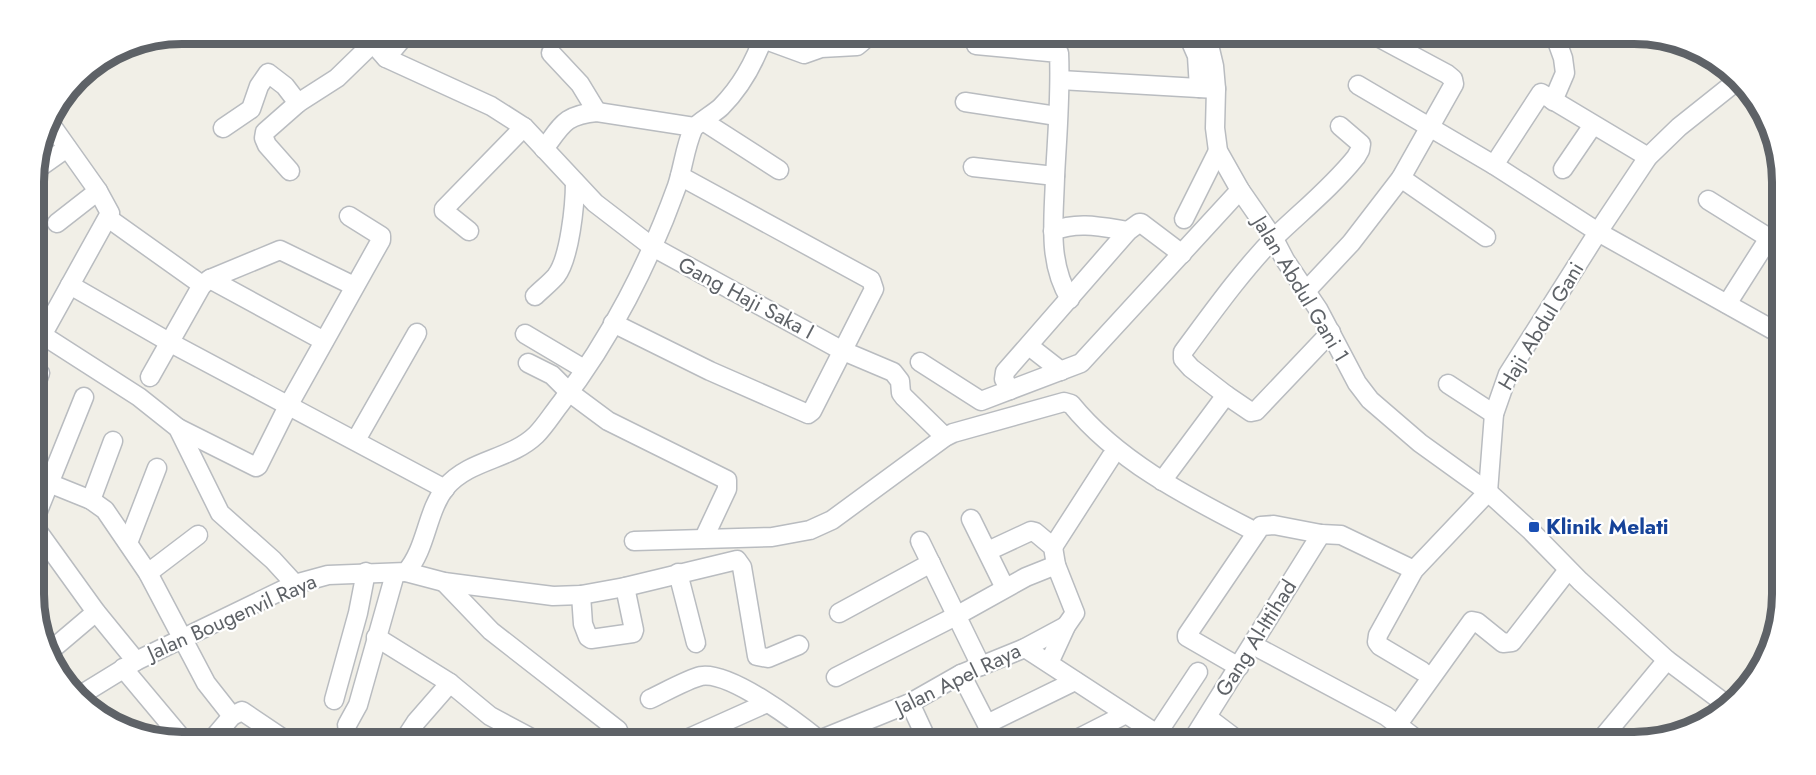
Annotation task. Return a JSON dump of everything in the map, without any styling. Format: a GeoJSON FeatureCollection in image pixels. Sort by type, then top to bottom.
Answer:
{"type":"FeatureCollection","features":[{"type":"Feature","properties":{"kind":"street"},"geometry":{"type":"LineString","coordinates":[[290,171],[267,145],[264,138],[266,132],[298,103],[337,78],[364,44]]}},
{"type":"Feature","properties":{"kind":"street","name":"Gang Haji Saka I"},"geometry":{"type":"LineString","coordinates":[[373,44],[386,57],[491,106],[524,127],[607,213],[651,246],[841,350],[898,375],[904,397],[945,437]]}},
{"type":"Feature","properties":{"kind":"street"},"geometry":{"type":"LineString","coordinates":[[386,57],[397,44]]}},
{"type":"Feature","properties":{"kind":"street"},"geometry":{"type":"LineString","coordinates":[[347,725],[358,705],[376,637],[400,573],[415,561],[433,508],[457,475],[478,464],[506,454],[530,440],[569,392],[613,323],[651,246],[699,124],[721,108],[736,90],[760,44]]}},
{"type":"Feature","properties":{"kind":"street"},"geometry":{"type":"LineString","coordinates":[[781,44],[802,54],[818,44]]}},
{"type":"Feature","properties":{"kind":"street","name":"Jalan Abdul Gani 1"},"geometry":{"type":"LineString","coordinates":[[1204,44],[1210,49],[1214,66],[1208,88],[1218,151],[1240,190],[1274,238],[1331,332],[1357,383],[1370,400],[1420,443],[1488,492]]}},
{"type":"Feature","properties":{"kind":"street"},"geometry":{"type":"LineString","coordinates":[[1306,291],[1352,243],[1401,178],[1454,84],[1453,79],[1390,44]]}},
{"type":"Feature","properties":{"kind":"street"},"geometry":{"type":"LineString","coordinates":[[1553,101],[1565,73],[1558,44]]}},
{"type":"Feature","properties":{"kind":"street"},"geometry":{"type":"LineString","coordinates":[[976,45],[1057,51],[1060,80],[1053,231],[1054,256],[1059,278],[1070,299]]}},
{"type":"Feature","properties":{"kind":"street"},"geometry":{"type":"LineString","coordinates":[[551,53],[580,84],[597,112]]}},
{"type":"Feature","properties":{"kind":"street"},"geometry":{"type":"LineString","coordinates":[[223,128],[251,109],[259,86],[268,73],[285,86],[298,103]]}},
{"type":"Feature","properties":{"kind":"street"},"geometry":{"type":"LineString","coordinates":[[1060,80],[1208,88]]}},
{"type":"Feature","properties":{"kind":"street"},"geometry":{"type":"LineString","coordinates":[[1358,84],[1494,165],[1598,232],[1772,326]]}},
{"type":"Feature","properties":{"kind":"street","name":"Haji Abdul Gani"},"geometry":{"type":"LineString","coordinates":[[1488,492],[1494,414],[1508,374],[1648,157],[1679,127],[1732,84]]}},
{"type":"Feature","properties":{"kind":"street"},"geometry":{"type":"LineString","coordinates":[[1494,165],[1537,96],[1543,93],[1648,157]]}},
{"type":"Feature","properties":{"kind":"street"},"geometry":{"type":"LineString","coordinates":[[964,102],[1058,116]]}},
{"type":"Feature","properties":{"kind":"street"},"geometry":{"type":"LineString","coordinates":[[544,149],[567,119],[581,113],[597,112],[699,124],[779,170]]}},
{"type":"Feature","properties":{"kind":"street"},"geometry":{"type":"LineString","coordinates":[[1563,169],[1593,125]]}},
{"type":"Feature","properties":{"kind":"street"},"geometry":{"type":"LineString","coordinates":[[1331,332],[1256,411],[1251,411],[1226,395],[1191,368],[1183,358],[1183,352],[1247,268],[1274,238],[1349,166],[1360,150],[1361,144],[1357,139],[1340,126]]}},
{"type":"Feature","properties":{"kind":"street"},"geometry":{"type":"LineString","coordinates":[[469,231],[444,209],[524,127]]}},
{"type":"Feature","properties":{"kind":"street"},"geometry":{"type":"LineString","coordinates":[[54,129],[109,209],[108,218],[44,332],[44,336],[139,397],[178,428],[257,467],[381,238],[349,216]]}},
{"type":"Feature","properties":{"kind":"street"},"geometry":{"type":"LineString","coordinates":[[45,164],[67,148]]}},
{"type":"Feature","properties":{"kind":"street"},"geometry":{"type":"LineString","coordinates":[[1184,219],[1218,151]]}},
{"type":"Feature","properties":{"kind":"street"},"geometry":{"type":"LineString","coordinates":[[973,167],[1055,176]]}},
{"type":"Feature","properties":{"kind":"street"},"geometry":{"type":"LineString","coordinates":[[613,323],[710,371],[808,414],[812,411],[874,289],[872,280],[680,176]]}},
{"type":"Feature","properties":{"kind":"street"},"geometry":{"type":"LineString","coordinates":[[1401,178],[1486,237]]}},
{"type":"Feature","properties":{"kind":"street"},"geometry":{"type":"LineString","coordinates":[[535,296],[556,276],[560,268],[573,217],[575,182]]}},
{"type":"Feature","properties":{"kind":"street"},"geometry":{"type":"LineString","coordinates":[[920,362],[981,401],[1077,366],[1240,190]]}},
{"type":"Feature","properties":{"kind":"street"},"geometry":{"type":"LineString","coordinates":[[57,223],[98,191]]}},
{"type":"Feature","properties":{"kind":"street"},"geometry":{"type":"LineString","coordinates":[[1708,200],[1772,241]]}},
{"type":"Feature","properties":{"kind":"street"},"geometry":{"type":"LineString","coordinates":[[108,218],[206,282],[324,341]]}},
{"type":"Feature","properties":{"kind":"street"},"geometry":{"type":"LineString","coordinates":[[1010,390],[1004,379],[1005,372],[1128,231],[1141,223],[1182,254]]}},
{"type":"Feature","properties":{"kind":"street"},"geometry":{"type":"LineString","coordinates":[[1053,231],[1081,224],[1128,231]]}},
{"type":"Feature","properties":{"kind":"street"},"geometry":{"type":"LineString","coordinates":[[1727,304],[1772,249]]}},
{"type":"Feature","properties":{"kind":"street"},"geometry":{"type":"LineString","coordinates":[[150,377],[206,282],[280,250],[354,286]]}},
{"type":"Feature","properties":{"kind":"street"},"geometry":{"type":"LineString","coordinates":[[70,285],[169,342],[445,489]]}},
{"type":"Feature","properties":{"kind":"street"},"geometry":{"type":"LineString","coordinates":[[356,440],[417,333]]}},
{"type":"Feature","properties":{"kind":"street"},"geometry":{"type":"LineString","coordinates":[[525,334],[584,369]]}},
{"type":"Feature","properties":{"kind":"street"},"geometry":{"type":"LineString","coordinates":[[1029,346],[1061,371]]}},
{"type":"Feature","properties":{"kind":"street"},"geometry":{"type":"LineString","coordinates":[[528,363],[552,375],[569,392],[608,421],[728,480],[727,489],[704,538]]}},
{"type":"Feature","properties":{"kind":"street"},"geometry":{"type":"LineString","coordinates":[[1448,384],[1494,414]]}},
{"type":"Feature","properties":{"kind":"street"},"geometry":{"type":"LineString","coordinates":[[1162,481],[1226,395]]}},
{"type":"Feature","properties":{"kind":"street"},"geometry":{"type":"LineString","coordinates":[[44,473],[84,397]]}},
{"type":"Feature","properties":{"kind":"street"},"geometry":{"type":"LineString","coordinates":[[634,541],[772,537],[810,530],[832,520],[945,437],[1064,402],[1071,404],[1102,436],[1162,481],[1256,532]]}},
{"type":"Feature","properties":{"kind":"street"},"geometry":{"type":"LineString","coordinates":[[178,428],[220,513],[273,560],[295,584]]}},
{"type":"Feature","properties":{"kind":"street"},"geometry":{"type":"LineString","coordinates":[[91,500],[112,441]]}},
{"type":"Feature","properties":{"kind":"street"},"geometry":{"type":"LineString","coordinates":[[836,677],[956,616],[1054,556],[1111,457]]}},
{"type":"Feature","properties":{"kind":"street"},"geometry":{"type":"LineString","coordinates":[[128,543],[157,468]]}},
{"type":"Feature","properties":{"kind":"street"},"geometry":{"type":"LineString","coordinates":[[44,480],[91,500],[105,510],[148,573],[206,683],[232,717]]}},
{"type":"Feature","properties":{"kind":"street"},"geometry":{"type":"LineString","coordinates":[[1422,671],[1377,642],[1378,635],[1414,570],[1488,492],[1530,530],[1568,570],[1667,660],[1721,701]]}},
{"type":"Feature","properties":{"kind":"street"},"geometry":{"type":"LineString","coordinates":[[971,519],[1005,588]]}},
{"type":"Feature","properties":{"kind":"street"},"geometry":{"type":"LineString","coordinates":[[1239,667],[1212,653],[1187,637],[1187,634],[1256,532],[1265,524],[1321,534],[1341,535],[1414,570]]}},
{"type":"Feature","properties":{"kind":"street"},"geometry":{"type":"LineString","coordinates":[[988,551],[1030,531],[1035,532],[1054,556],[1075,613],[1066,626],[1049,663]]}},
{"type":"Feature","properties":{"kind":"street","name":"Gang Al-Ittihad"},"geometry":{"type":"LineString","coordinates":[[1198,731],[1321,534]]}},
{"type":"Feature","properties":{"kind":"street"},"geometry":{"type":"LineString","coordinates":[[148,573],[198,535]]}},
{"type":"Feature","properties":{"kind":"street"},"geometry":{"type":"LineString","coordinates":[[44,540],[179,732]]}},
{"type":"Feature","properties":{"kind":"street"},"geometry":{"type":"LineString","coordinates":[[920,541],[981,666]]}},
{"type":"Feature","properties":{"kind":"street","name":"Jalan Bougenvil Raya"},"geometry":{"type":"LineString","coordinates":[[86,692],[130,664],[295,584],[328,574],[400,573],[444,582],[553,596],[581,595],[625,587],[737,560],[742,567],[757,656],[768,658],[799,645]]}},
{"type":"Feature","properties":{"kind":"street"},"geometry":{"type":"LineString","coordinates":[[839,613],[931,563]]}},
{"type":"Feature","properties":{"kind":"street"},"geometry":{"type":"LineString","coordinates":[[1398,724],[1472,621],[1477,622],[1503,643],[1512,642],[1568,570]]}},
{"type":"Feature","properties":{"kind":"street"},"geometry":{"type":"LineString","coordinates":[[334,700],[358,613],[366,572]]}},
{"type":"Feature","properties":{"kind":"street"},"geometry":{"type":"LineString","coordinates":[[678,573],[696,643]]}},
{"type":"Feature","properties":{"kind":"street"},"geometry":{"type":"LineString","coordinates":[[444,582],[491,632],[618,732]]}},
{"type":"Feature","properties":{"kind":"street"},"geometry":{"type":"LineString","coordinates":[[581,595],[583,624],[589,638],[633,633],[625,587]]}},
{"type":"Feature","properties":{"kind":"street"},"geometry":{"type":"LineString","coordinates":[[54,647],[96,612]]}},
{"type":"Feature","properties":{"kind":"street","name":"Jalan Apel Raya"},"geometry":{"type":"LineString","coordinates":[[865,732],[961,674],[1024,648],[1066,626]]}},
{"type":"Feature","properties":{"kind":"street"},"geometry":{"type":"LineString","coordinates":[[376,637],[450,683],[490,716],[520,732]]}},
{"type":"Feature","properties":{"kind":"street"},"geometry":{"type":"LineString","coordinates":[[1252,645],[1386,716],[1407,731]]}},
{"type":"Feature","properties":{"kind":"street"},"geometry":{"type":"LineString","coordinates":[[1024,648],[1126,714],[1148,731]]}},
{"type":"Feature","properties":{"kind":"street"},"geometry":{"type":"LineString","coordinates":[[1608,731],[1667,660]]}},
{"type":"Feature","properties":{"kind":"street"},"geometry":{"type":"LineString","coordinates":[[1161,731],[1198,672]]}},
{"type":"Feature","properties":{"kind":"street"},"geometry":{"type":"LineString","coordinates":[[961,674],[991,731]]}},
{"type":"Feature","properties":{"kind":"street"},"geometry":{"type":"LineString","coordinates":[[650,699],[702,676],[733,683],[786,714],[806,732]]}},
{"type":"Feature","properties":{"kind":"street"},"geometry":{"type":"LineString","coordinates":[[987,724],[1075,681]]}},
{"type":"Feature","properties":{"kind":"street"},"geometry":{"type":"LineString","coordinates":[[410,732],[450,683]]}},
{"type":"Feature","properties":{"kind":"street"},"geometry":{"type":"LineString","coordinates":[[703,732],[767,703]]}},
{"type":"Feature","properties":{"kind":"street"},"geometry":{"type":"LineString","coordinates":[[910,703],[923,731]]}},
{"type":"Feature","properties":{"kind":"street"},"geometry":{"type":"LineString","coordinates":[[219,732],[232,717],[242,711],[273,732]]}},
{"type":"Feature","properties":{"kind":"street"},"geometry":{"type":"LineString","coordinates":[[1092,731],[1126,714]]}},
{"type":"Feature","properties":{"kind":"street"},"geometry":{"type":"LineString","coordinates":[[1207,717],[1226,731]]}},
{"type":"Feature","properties":{"kind":"place","name":"Klinik Melati"},"geometry":{"type":"Point","coordinates":[1534,527]}}]}
